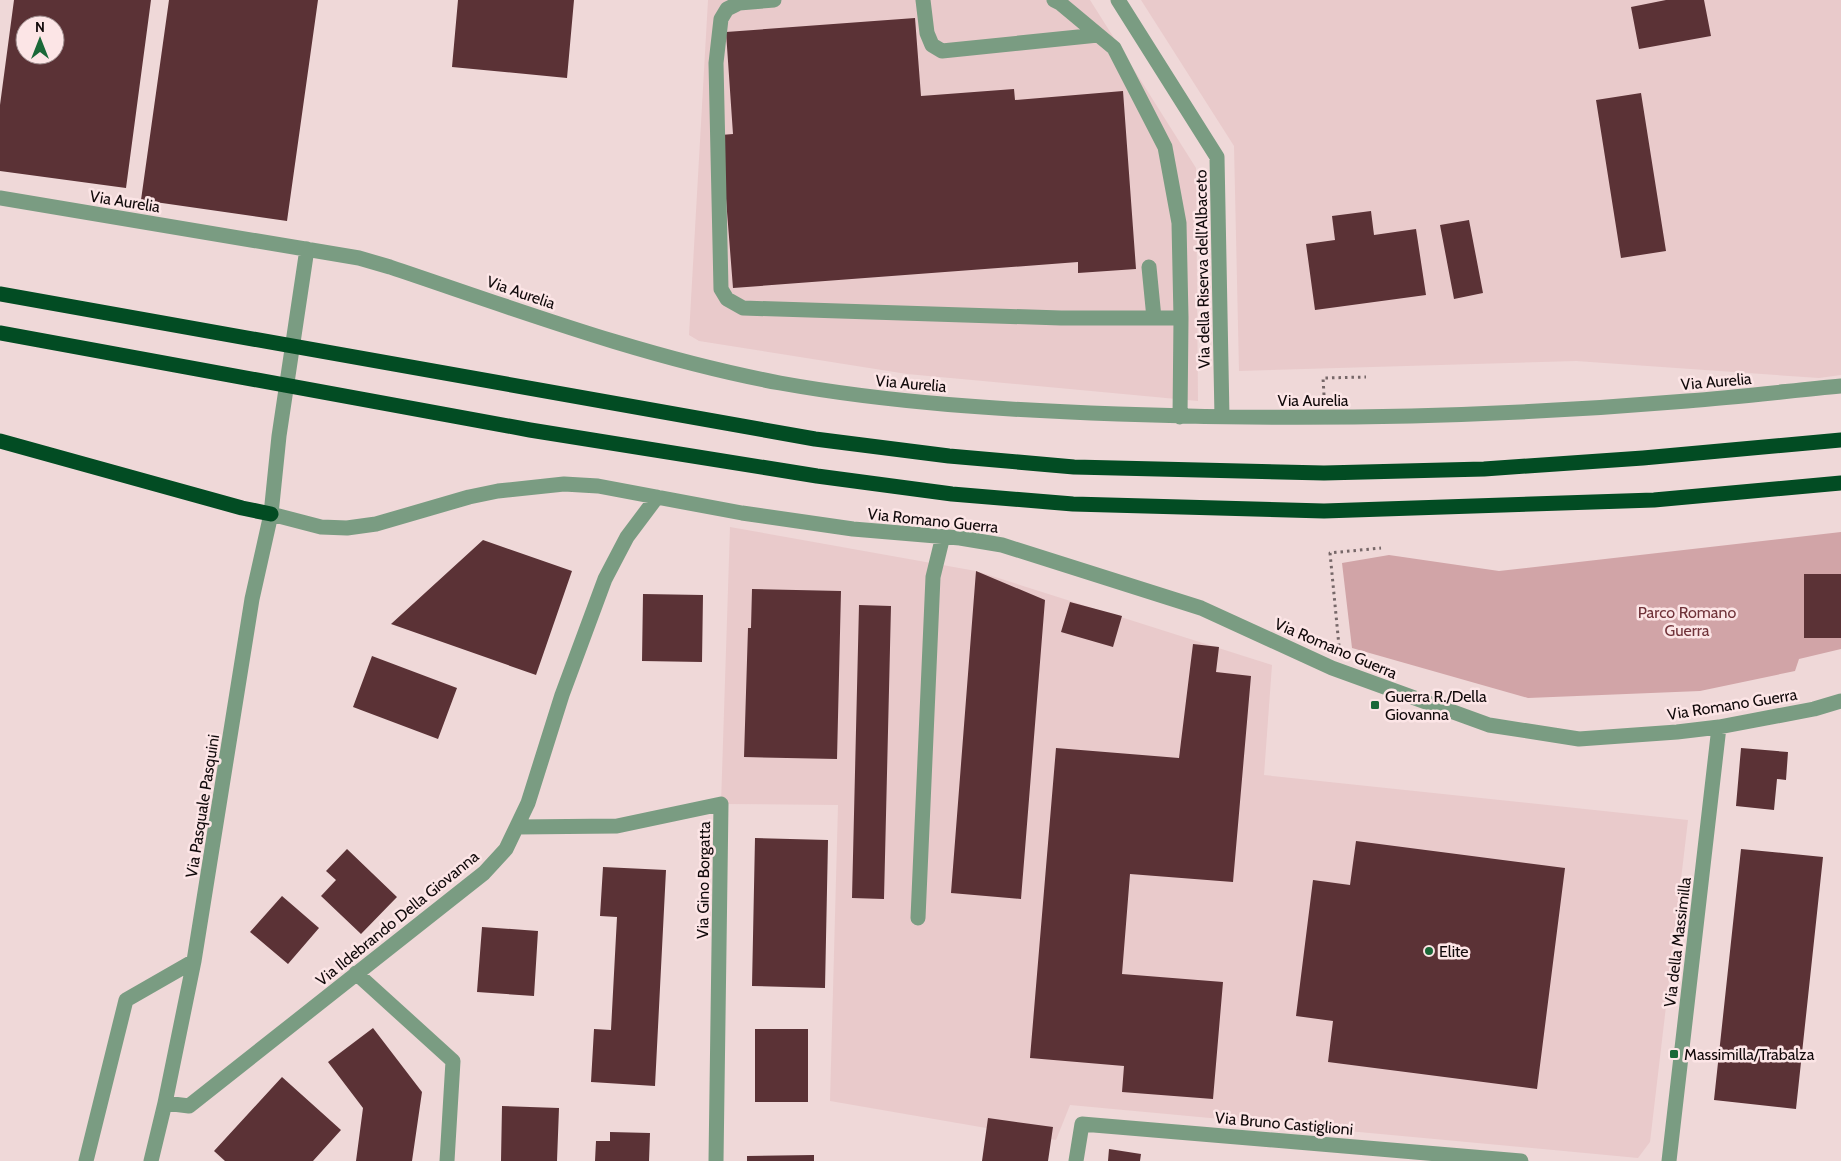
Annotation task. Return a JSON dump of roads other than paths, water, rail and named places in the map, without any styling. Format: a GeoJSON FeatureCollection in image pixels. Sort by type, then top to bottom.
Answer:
{"type":"FeatureCollection","features":[{"type":"Feature","properties":{"kind":"highway"},"geometry":{"type":"LineString","coordinates":[[0,294],[519,388],[815,439],[949,456],[1074,467],[1324,473],[1484,469],[1643,458],[1841,440]]}},
{"type":"Feature","properties":{"kind":"highway"},"geometry":{"type":"LineString","coordinates":[[0,333],[530,430],[827,477],[952,494],[1064,504],[1324,511],[1654,500],[1841,483]]}},
{"type":"Feature","properties":{"kind":"highway"},"geometry":{"type":"LineString","coordinates":[[0,441],[242,508],[271,514]]}},
{"type":"Feature","properties":{"kind":"street"},"geometry":{"type":"LineString","coordinates":[[774,0],[739,3],[727,9],[721,19],[716,63],[721,289],[727,299],[743,308],[1051,318],[1181,318]]}},
{"type":"Feature","properties":{"kind":"street"},"geometry":{"type":"LineString","coordinates":[[923,0],[927,33],[932,45],[942,51],[1098,35]]}},
{"type":"Feature","properties":{"kind":"street"},"geometry":{"type":"LineString","coordinates":[[1054,0],[1114,48],[1165,147],[1179,223],[1181,318],[1180,417]]}},
{"type":"Feature","properties":{"kind":"street","name":"Via della Riserva dell'Albaceto"},"geometry":{"type":"LineString","coordinates":[[1118,0],[1217,157],[1222,417]]}},
{"type":"Feature","properties":{"kind":"street","name":"Via Aurelia"},"geometry":{"type":"LineString","coordinates":[[0,198],[370,261],[579,330],[691,363],[775,382],[918,402],[1073,413],[1180,417],[1325,418],[1500,413],[1687,401],[1841,386]]}},
{"type":"Feature","properties":{"kind":"street","name":"Via Pasquale Pasquini"},"geometry":{"type":"LineString","coordinates":[[165,1103],[194,961],[252,599],[271,514],[279,436],[307,249]]}},
{"type":"Feature","properties":{"kind":"street"},"geometry":{"type":"LineString","coordinates":[[1149,267],[1154,318]]}},
{"type":"Feature","properties":{"kind":"street"},"geometry":{"type":"LineString","coordinates":[[271,514],[321,527],[347,528],[376,524],[488,493],[564,484],[598,486],[657,497]]}},
{"type":"Feature","properties":{"kind":"street","name":"Via Romano Guerra"},"geometry":{"type":"LineString","coordinates":[[657,497],[742,513],[853,529],[943,536],[1002,545],[1201,608],[1332,668],[1489,725],[1579,739],[1719,727],[1814,709],[1841,701]]}},
{"type":"Feature","properties":{"kind":"street","name":"Via Ildebrando Della Giovanna"},"geometry":{"type":"LineString","coordinates":[[165,1103],[189,1106],[484,873],[506,849],[528,803],[562,695],[605,579],[628,538],[657,497]]}},
{"type":"Feature","properties":{"kind":"street"},"geometry":{"type":"LineString","coordinates":[[918,918],[933,577],[943,536]]}},
{"type":"Feature","properties":{"kind":"street","name":"Via della Massimilla"},"geometry":{"type":"LineString","coordinates":[[1669,1161],[1719,727]]}},
{"type":"Feature","properties":{"kind":"street","name":"Via Gino Borgatta"},"geometry":{"type":"LineString","coordinates":[[518,827],[617,826],[721,804],[716,1161]]}},
{"type":"Feature","properties":{"kind":"street"},"geometry":{"type":"LineString","coordinates":[[86,1161],[126,1000],[194,961]]}},
{"type":"Feature","properties":{"kind":"street","name":"Via Ildebrando Della Giovanna"},"geometry":{"type":"LineString","coordinates":[[356,973],[453,1061],[447,1161]]}},
{"type":"Feature","properties":{"kind":"street"},"geometry":{"type":"LineString","coordinates":[[151,1161],[165,1103]]}},
{"type":"Feature","properties":{"kind":"street","name":"Via Bruno Castiglioni"},"geometry":{"type":"LineString","coordinates":[[1076,1161],[1082,1124],[1522,1161]]}},
{"type":"Feature","properties":{"kind":"place","name":"Guerra R./Della Giovanna"},"geometry":{"type":"Point","coordinates":[1375,705]}},
{"type":"Feature","properties":{"kind":"place","name":"Elite"},"geometry":{"type":"Point","coordinates":[1429,951]}},
{"type":"Feature","properties":{"kind":"place","name":"Massimilla/Trabalza"},"geometry":{"type":"Point","coordinates":[1674,1054]}},
{"type":"Feature","properties":{"kind":"park label","name":"Parco Romano Guerra"},"geometry":{"type":"Point","coordinates":[1687,621]}}]}
